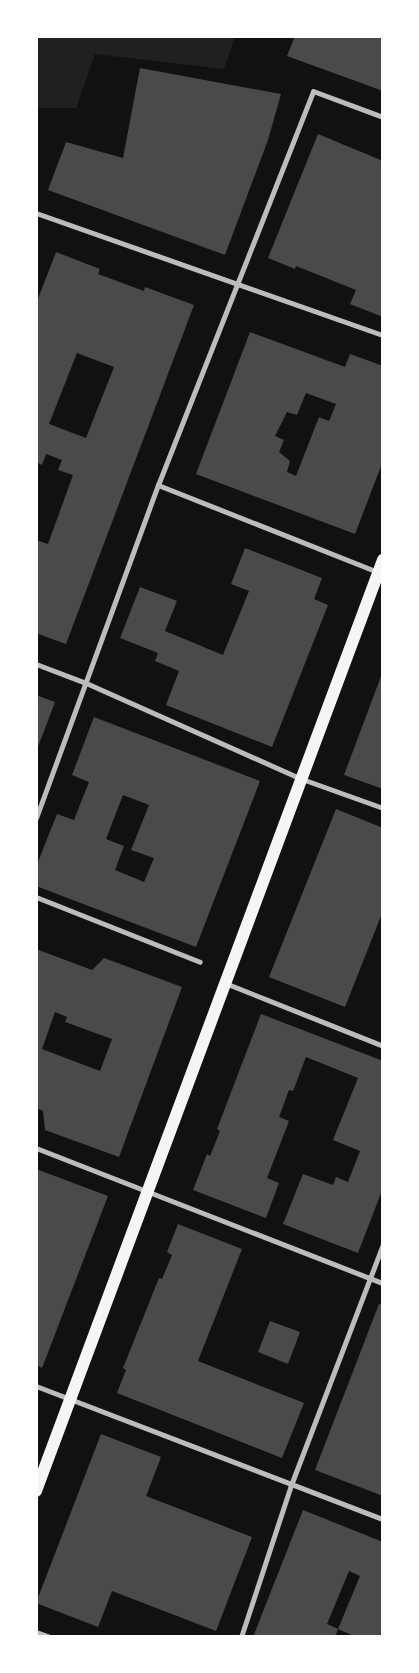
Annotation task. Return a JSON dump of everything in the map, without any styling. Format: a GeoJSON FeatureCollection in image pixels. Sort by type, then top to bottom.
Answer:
{"type":"FeatureCollection","features":[{"type":"Feature","properties":{"kind":"main road"},"geometry":{"type":"LineString","coordinates":[[36,1491],[380,573],[383,560]]}},
{"type":"Feature","properties":{"kind":"street"},"geometry":{"type":"LineString","coordinates":[[36,818],[158,486],[313,91],[383,117]]}},
{"type":"Feature","properties":{"kind":"street"},"geometry":{"type":"LineString","coordinates":[[37,212],[383,335]]}},
{"type":"Feature","properties":{"kind":"street"},"geometry":{"type":"LineString","coordinates":[[158,486],[380,573]]}},
{"type":"Feature","properties":{"kind":"street"},"geometry":{"type":"LineString","coordinates":[[36,664],[86,683],[302,779],[383,808]]}},
{"type":"Feature","properties":{"kind":"street"},"geometry":{"type":"LineString","coordinates":[[36,897],[200,962]]}},
{"type":"Feature","properties":{"kind":"street"},"geometry":{"type":"LineString","coordinates":[[225,983],[383,1046]]}},
{"type":"Feature","properties":{"kind":"street"},"geometry":{"type":"LineString","coordinates":[[36,1148],[383,1283]]}},
{"type":"Feature","properties":{"kind":"street"},"geometry":{"type":"LineString","coordinates":[[241,1637],[291,1485],[383,1244]]}},
{"type":"Feature","properties":{"kind":"street"},"geometry":{"type":"LineString","coordinates":[[36,1386],[383,1519]]}},
{"type":"Feature","properties":{"kind":"street"},"geometry":{"type":"LineString","coordinates":[[36,1632],[50,1637]]}},
{"type":"Feature","properties":{"kind":"shaded area"},"geometry":{"type":"Polygon","coordinates":[[[36,36],[235,36],[224,69],[95,54],[76,108],[36,108],[36,36]]]}},
{"type":"Feature","properties":{"kind":"building"},"geometry":{"type":"Polygon","coordinates":[[[295,36],[383,36],[383,91],[287,56],[295,36]]]}},
{"type":"Feature","properties":{"kind":"building"},"geometry":{"type":"Polygon","coordinates":[[[140,68],[281,94],[268,140],[225,255],[48,190],[66,142],[123,158],[140,68]]]}},
{"type":"Feature","properties":{"kind":"building"},"geometry":{"type":"Polygon","coordinates":[[[318,134],[383,161],[383,317],[350,304],[356,290],[296,266],[295,269],[268,258],[318,134]]]}},
{"type":"Feature","properties":{"kind":"building"},"geometry":{"type":"Polygon","coordinates":[[[56,252],[100,269],[98,274],[144,291],[145,287],[194,305],[66,644],[36,633],[36,540],[48,544],[73,475],[58,470],[62,460],[46,454],[42,465],[36,462],[36,304],[56,252]],[[77,353],[49,424],[86,438],[114,367],[77,353]]]}},
{"type":"Feature","properties":{"kind":"building"},"geometry":{"type":"Polygon","coordinates":[[[250,332],[345,367],[350,354],[383,366],[383,461],[355,534],[196,474],[250,332]],[[306,393],[297,415],[287,412],[275,436],[284,440],[279,452],[290,461],[287,472],[296,476],[319,417],[329,421],[336,404],[306,393]]]}},
{"type":"Feature","properties":{"kind":"building"},"geometry":{"type":"Polygon","coordinates":[[[245,548],[322,578],[314,599],[328,605],[272,747],[166,705],[179,671],[155,661],[158,653],[120,638],[140,587],[177,601],[165,631],[223,655],[249,591],[231,584],[245,548]]]}},
{"type":"Feature","properties":{"kind":"building"},"geometry":{"type":"Polygon","coordinates":[[[383,671],[383,789],[344,775],[383,671]]]}},
{"type":"Feature","properties":{"kind":"building"},"geometry":{"type":"Polygon","coordinates":[[[36,695],[55,702],[36,752],[36,695]]]}},
{"type":"Feature","properties":{"kind":"building"},"geometry":{"type":"Polygon","coordinates":[[[94,717],[260,781],[196,947],[36,886],[36,867],[57,814],[74,820],[89,782],[72,775],[94,717]],[[123,795],[106,839],[124,846],[115,870],[144,882],[154,858],[131,850],[149,805],[123,795]]]}},
{"type":"Feature","properties":{"kind":"building"},"geometry":{"type":"Polygon","coordinates":[[[336,809],[383,828],[383,911],[345,1007],[269,977],[336,809]]]}},
{"type":"Feature","properties":{"kind":"building"},"geometry":{"type":"Polygon","coordinates":[[[36,949],[92,970],[104,958],[182,987],[119,1157],[45,1130],[43,1111],[36,1108],[36,949]],[[55,1012],[42,1049],[100,1071],[112,1039],[65,1022],[67,1017],[55,1012]]]}},
{"type":"Feature","properties":{"kind":"building"},"geometry":{"type":"Polygon","coordinates":[[[261,1014],[383,1061],[383,1188],[358,1253],[283,1224],[303,1174],[333,1185],[336,1177],[348,1182],[360,1151],[333,1140],[358,1078],[306,1057],[293,1091],[289,1090],[279,1117],[289,1121],[267,1178],[279,1183],[266,1218],[193,1190],[207,1154],[210,1156],[220,1131],[217,1129],[261,1014]]]}},
{"type":"Feature","properties":{"kind":"building"},"geometry":{"type":"Polygon","coordinates":[[[36,1169],[108,1196],[42,1368],[36,1365],[36,1169]]]}},
{"type":"Feature","properties":{"kind":"building"},"geometry":{"type":"Polygon","coordinates":[[[178,1224],[242,1249],[198,1361],[304,1403],[282,1458],[117,1393],[126,1370],[123,1368],[159,1278],[162,1279],[172,1255],[167,1252],[178,1224]]]}},
{"type":"Feature","properties":{"kind":"building"},"geometry":{"type":"Polygon","coordinates":[[[379,1304],[383,1305],[383,1496],[315,1470],[379,1304]]]}},
{"type":"Feature","properties":{"kind":"building"},"geometry":{"type":"Polygon","coordinates":[[[270,1321],[300,1332],[288,1364],[258,1352],[270,1321]]]}},
{"type":"Feature","properties":{"kind":"building"},"geometry":{"type":"Polygon","coordinates":[[[101,1434],[161,1457],[146,1496],[252,1537],[216,1631],[112,1591],[98,1627],[36,1603],[101,1434]]]}},
{"type":"Feature","properties":{"kind":"building"},"geometry":{"type":"Polygon","coordinates":[[[303,1510],[383,1542],[383,1637],[356,1637],[338,1629],[335,1637],[253,1637],[303,1510]],[[349,1571],[327,1624],[338,1629],[360,1576],[349,1571]]]}}]}
